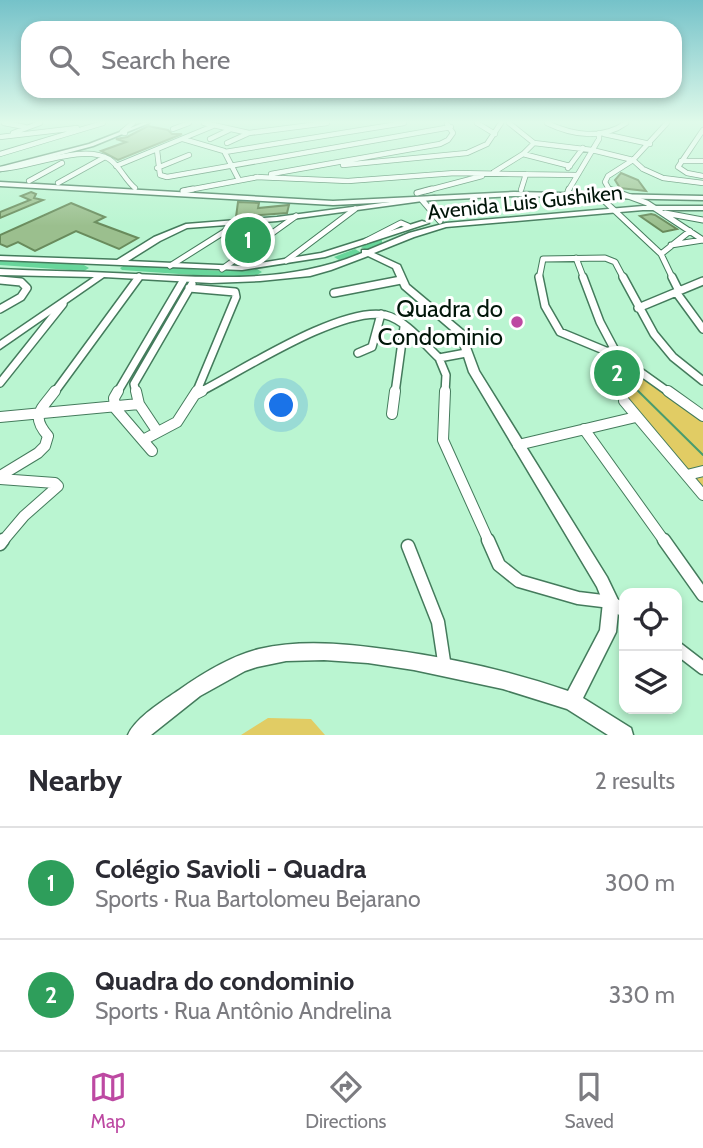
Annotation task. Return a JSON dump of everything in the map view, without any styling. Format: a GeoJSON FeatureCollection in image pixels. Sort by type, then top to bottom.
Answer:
{"type":"FeatureCollection","features":[{"type":"Feature","properties":{"kind":"main road"},"geometry":{"type":"LineString","coordinates":[[0,169],[49,157]]}},
{"type":"Feature","properties":{"kind":"main road"},"geometry":{"type":"LineString","coordinates":[[0,182],[29,181],[183,193],[416,199]]}},
{"type":"Feature","properties":{"kind":"main road"},"geometry":{"type":"LineString","coordinates":[[0,182],[333,203],[521,190],[703,199]]}},
{"type":"Feature","properties":{"kind":"main road"},"geometry":{"type":"LineString","coordinates":[[0,346],[46,321],[63,304],[118,262],[180,227],[355,209],[440,196],[610,191],[703,199]]}},
{"type":"Feature","properties":{"kind":"main road","name":"Avenida Luis Gushiken"},"geometry":{"type":"LineString","coordinates":[[656,207],[703,199]]}},
{"type":"Feature","properties":{"kind":"main road","name":"Avenida Luis Gushiken"},"geometry":{"type":"LineString","coordinates":[[0,272],[139,277],[189,283],[279,278],[327,270],[415,233],[446,225],[611,208]]}},
{"type":"Feature","properties":{"kind":"main road","name":"Avenida Luis Gushiken"},"geometry":{"type":"LineString","coordinates":[[0,258],[222,269],[253,267],[310,257],[350,247],[408,226],[440,221],[611,208],[703,208]]}},
{"type":"Feature","properties":{"kind":"main road"},"geometry":{"type":"LineString","coordinates":[[350,247],[397,267],[401,280],[411,291],[455,326],[464,340],[466,353],[518,445],[589,559],[611,602],[612,616],[608,632],[572,701]]}},
{"type":"Feature","properties":{"kind":"main road"},"geometry":{"type":"LineString","coordinates":[[310,257],[327,270]]}},
{"type":"Feature","properties":{"kind":"main road"},"geometry":{"type":"LineString","coordinates":[[355,260],[388,262]]}},
{"type":"Feature","properties":{"kind":"main road"},"geometry":{"type":"LineString","coordinates":[[279,278],[308,266],[300,261],[286,261]]}},
{"type":"Feature","properties":{"kind":"main road"},"geometry":{"type":"LineString","coordinates":[[137,735],[221,673],[259,657],[312,650],[492,677],[572,701],[624,735]]}},
{"type":"Feature","properties":{"kind":"street"},"geometry":{"type":"LineString","coordinates":[[0,169],[33,167],[69,157]]}},
{"type":"Feature","properties":{"kind":"street"},"geometry":{"type":"LineString","coordinates":[[29,181],[72,157]]}},
{"type":"Feature","properties":{"kind":"street"},"geometry":{"type":"LineString","coordinates":[[58,183],[104,157]]}},
{"type":"Feature","properties":{"kind":"street"},"geometry":{"type":"LineString","coordinates":[[105,157],[116,166],[127,183],[135,188]]}},
{"type":"Feature","properties":{"kind":"street"},"geometry":{"type":"LineString","coordinates":[[116,166],[139,157]]}},
{"type":"Feature","properties":{"kind":"street"},"geometry":{"type":"LineString","coordinates":[[158,157],[161,176],[167,177],[275,157]]}},
{"type":"Feature","properties":{"kind":"street"},"geometry":{"type":"LineString","coordinates":[[158,167],[183,157]]}},
{"type":"Feature","properties":{"kind":"street"},"geometry":{"type":"LineString","coordinates":[[227,157],[239,180]]}},
{"type":"Feature","properties":{"kind":"street"},"geometry":{"type":"LineString","coordinates":[[324,157],[330,164],[353,165],[436,157]]}},
{"type":"Feature","properties":{"kind":"street"},"geometry":{"type":"LineString","coordinates":[[183,193],[212,185],[367,157]]}},
{"type":"Feature","properties":{"kind":"street"},"geometry":{"type":"LineString","coordinates":[[440,221],[416,199],[493,173],[517,157]]}},
{"type":"Feature","properties":{"kind":"street"},"geometry":{"type":"LineString","coordinates":[[539,157],[570,166]]}},
{"type":"Feature","properties":{"kind":"street"},"geometry":{"type":"LineString","coordinates":[[572,181],[562,177],[576,157]]}},
{"type":"Feature","properties":{"kind":"street"},"geometry":{"type":"LineString","coordinates":[[568,193],[572,181],[587,157]]}},
{"type":"Feature","properties":{"kind":"street"},"geometry":{"type":"LineString","coordinates":[[622,157],[633,160],[643,169],[663,178],[703,183]]}},
{"type":"Feature","properties":{"kind":"street"},"geometry":{"type":"LineString","coordinates":[[636,157],[606,178],[610,191],[703,220]]}},
{"type":"Feature","properties":{"kind":"street"},"geometry":{"type":"LineString","coordinates":[[684,157],[678,167],[680,169],[703,176]]}},
{"type":"Feature","properties":{"kind":"street"},"geometry":{"type":"LineString","coordinates":[[681,161],[703,161]]}},
{"type":"Feature","properties":{"kind":"street"},"geometry":{"type":"LineString","coordinates":[[288,171],[287,176],[292,179]]}},
{"type":"Feature","properties":{"kind":"street"},"geometry":{"type":"LineString","coordinates":[[256,177],[348,181],[469,173],[576,175]]}},
{"type":"Feature","properties":{"kind":"street"},"geometry":{"type":"LineString","coordinates":[[469,173],[479,177]]}},
{"type":"Feature","properties":{"kind":"street"},"geometry":{"type":"LineString","coordinates":[[521,190],[526,174]]}},
{"type":"Feature","properties":{"kind":"street"},"geometry":{"type":"LineString","coordinates":[[201,192],[212,185]]}},
{"type":"Feature","properties":{"kind":"street"},"geometry":{"type":"LineString","coordinates":[[598,195],[661,254],[677,292],[703,329]]}},
{"type":"Feature","properties":{"kind":"street"},"geometry":{"type":"LineString","coordinates":[[656,207],[703,240]]}},
{"type":"Feature","properties":{"kind":"street"},"geometry":{"type":"LineString","coordinates":[[286,261],[355,209]]}},
{"type":"Feature","properties":{"kind":"street"},"geometry":{"type":"LineString","coordinates":[[222,269],[296,216]]}},
{"type":"Feature","properties":{"kind":"street"},"geometry":{"type":"LineString","coordinates":[[170,266],[224,232],[234,222]]}},
{"type":"Feature","properties":{"kind":"street"},"geometry":{"type":"LineString","coordinates":[[661,254],[690,231]]}},
{"type":"Feature","properties":{"kind":"street"},"geometry":{"type":"LineString","coordinates":[[668,246],[703,240]]}},
{"type":"Feature","properties":{"kind":"street"},"geometry":{"type":"LineString","coordinates":[[304,246],[310,257]]}},
{"type":"Feature","properties":{"kind":"street"},"geometry":{"type":"LineString","coordinates":[[576,258],[600,322],[618,356]]}},
{"type":"Feature","properties":{"kind":"street"},"geometry":{"type":"LineString","coordinates":[[703,381],[663,346],[638,308],[615,262],[605,258],[543,259],[537,273],[537,283],[557,329],[567,337],[618,356],[703,416]]}},
{"type":"Feature","properties":{"kind":"street"},"geometry":{"type":"LineString","coordinates":[[0,478],[45,446],[48,436],[38,424],[38,415],[139,277]]}},
{"type":"Feature","properties":{"kind":"street"},"geometry":{"type":"LineString","coordinates":[[0,280],[21,282],[27,288],[21,297],[0,309]]}},
{"type":"Feature","properties":{"kind":"street"},"geometry":{"type":"LineString","coordinates":[[334,293],[401,280]]}},
{"type":"Feature","properties":{"kind":"street"},"geometry":{"type":"LineString","coordinates":[[638,308],[703,281]]}},
{"type":"Feature","properties":{"kind":"street"},"geometry":{"type":"LineString","coordinates":[[143,440],[179,421],[196,394],[235,299],[235,292],[189,283]]}},
{"type":"Feature","properties":{"kind":"street"},"geometry":{"type":"LineString","coordinates":[[157,431],[139,404],[134,390],[137,377],[189,283]]}},
{"type":"Feature","properties":{"kind":"street"},"geometry":{"type":"LineString","coordinates":[[152,452],[115,408],[114,398],[189,283]]}},
{"type":"Feature","properties":{"kind":"street"},"geometry":{"type":"LineString","coordinates":[[196,394],[241,368],[325,330],[361,316],[381,314],[391,317],[439,358],[446,375],[443,440],[499,565],[519,581],[578,598],[611,602],[619,608]]}},
{"type":"Feature","properties":{"kind":"street"},"geometry":{"type":"LineString","coordinates":[[358,353],[372,346],[381,314]]}},
{"type":"Feature","properties":{"kind":"street"},"geometry":{"type":"LineString","coordinates":[[0,383],[46,321]]}},
{"type":"Feature","properties":{"kind":"street"},"geometry":{"type":"LineString","coordinates":[[393,414],[404,327]]}},
{"type":"Feature","properties":{"kind":"street"},"geometry":{"type":"LineString","coordinates":[[439,358],[466,353]]}},
{"type":"Feature","properties":{"kind":"street"},"geometry":{"type":"LineString","coordinates":[[624,401],[703,495]]}},
{"type":"Feature","properties":{"kind":"street"},"geometry":{"type":"LineString","coordinates":[[0,417],[139,404]]}},
{"type":"Feature","properties":{"kind":"street"},"geometry":{"type":"LineString","coordinates":[[518,445],[636,417]]}},
{"type":"Feature","properties":{"kind":"street"},"geometry":{"type":"LineString","coordinates":[[584,429],[703,595]]}},
{"type":"Feature","properties":{"kind":"street"},"geometry":{"type":"LineString","coordinates":[[687,475],[703,471]]}},
{"type":"Feature","properties":{"kind":"street"},"geometry":{"type":"LineString","coordinates":[[0,478],[55,483],[58,486],[24,516],[0,544]]}},
{"type":"Feature","properties":{"kind":"street"},"geometry":{"type":"LineString","coordinates":[[408,546],[438,622],[445,668]]}},
{"type":"Feature","properties":{"kind":"street"},"geometry":{"type":"LineString","coordinates":[[681,651],[703,668]]}},
{"type":"Feature","properties":{"kind":"shaded area"},"geometry":{"type":"Polygon","coordinates":[[[639,375],[703,419],[703,487],[620,392],[639,375]]]}},
{"type":"Feature","properties":{"kind":"shaded area"},"geometry":{"type":"Polygon","coordinates":[[[268,718],[311,719],[325,735],[241,735],[268,718]]]}},
{"type":"Feature","properties":{"kind":"building"},"geometry":{"type":"Polygon","coordinates":[[[621,173],[638,180],[646,191],[620,188],[615,180],[621,173]]]}},
{"type":"Feature","properties":{"kind":"building"},"geometry":{"type":"Polygon","coordinates":[[[31,192],[36,194],[34,198],[43,200],[0,218],[0,212],[30,200],[21,196],[31,192]]]}},
{"type":"Feature","properties":{"kind":"building"},"geometry":{"type":"Polygon","coordinates":[[[238,202],[259,203],[258,208],[289,205],[287,213],[236,217],[238,202]]]}},
{"type":"Feature","properties":{"kind":"building"},"geometry":{"type":"Polygon","coordinates":[[[71,203],[105,217],[95,222],[138,238],[119,249],[76,231],[35,251],[18,242],[7,247],[0,244],[0,235],[71,203]]]}},
{"type":"Feature","properties":{"kind":"building"},"geometry":{"type":"Polygon","coordinates":[[[651,214],[677,229],[663,232],[640,216],[651,214]]]}},
{"type":"Feature","properties":{"kind":"waterway"},"geometry":{"type":"LineString","coordinates":[[366,247],[379,241]]}},
{"type":"Feature","properties":{"kind":"waterway"},"geometry":{"type":"LineString","coordinates":[[339,257],[355,252]]}},
{"type":"Feature","properties":{"kind":"waterway"},"geometry":{"type":"LineString","coordinates":[[0,262],[84,268]]}},
{"type":"Feature","properties":{"kind":"waterway"},"geometry":{"type":"LineString","coordinates":[[125,268],[222,274],[257,272]]}},
{"type":"Feature","properties":{"kind":"waterway"},"geometry":{"type":"LineString","coordinates":[[628,381],[703,455]]}},
{"type":"Feature","properties":{"kind":"place","name":"Colégio Savioli - Quadra"},"geometry":{"type":"Point","coordinates":[248,240]}},
{"type":"Feature","properties":{"kind":"place","name":"Quadra do Condominio"},"geometry":{"type":"Point","coordinates":[517,322]}},
{"type":"Feature","properties":{"kind":"place","name":"Quadra do condominio"},"geometry":{"type":"Point","coordinates":[617,373]}}]}
